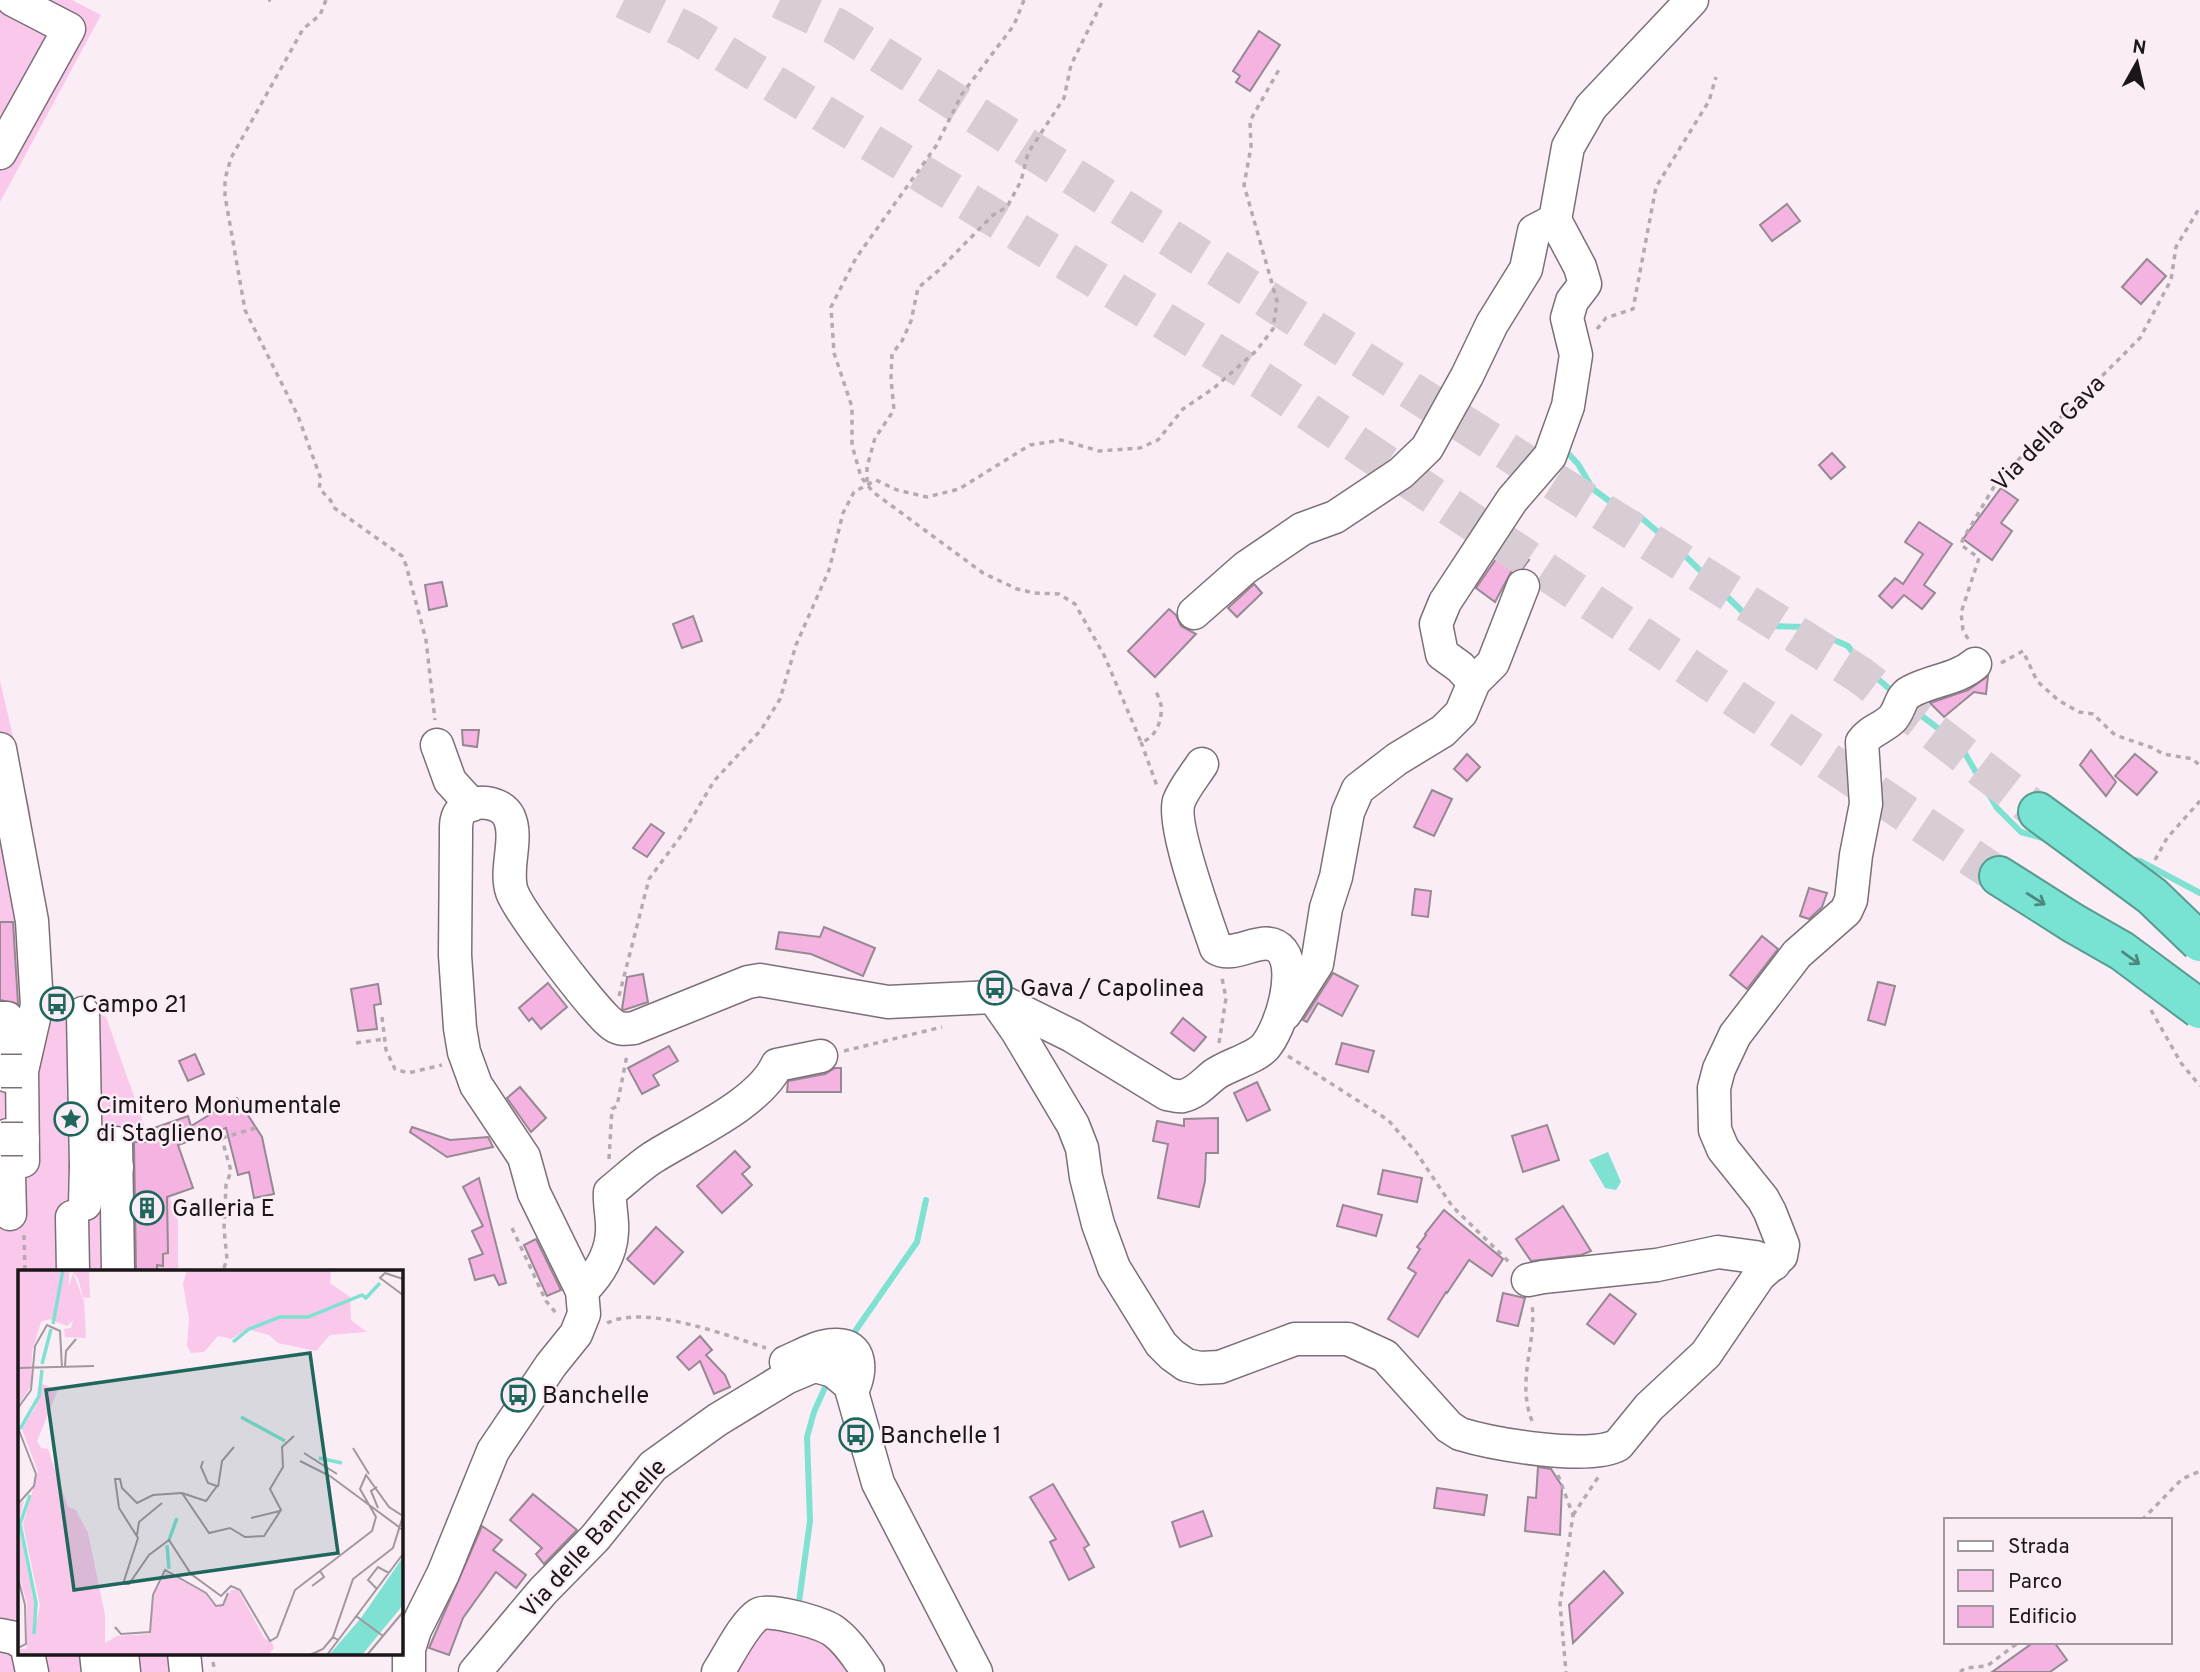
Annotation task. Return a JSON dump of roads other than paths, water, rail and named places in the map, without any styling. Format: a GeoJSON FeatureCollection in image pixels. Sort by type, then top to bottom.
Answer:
{"type":"FeatureCollection","features":[{"type":"Feature","properties":{"kind":"highway"},"geometry":{"type":"LineString","coordinates":[[2038,812],[2152,896],[2200,942]]}},
{"type":"Feature","properties":{"kind":"highway"},"geometry":{"type":"LineString","coordinates":[[1998,876],[2122,951],[2200,1009]]}},
{"type":"Feature","properties":{"kind":"street"},"geometry":{"type":"LineString","coordinates":[[0,153],[69,29],[13,0]]}},
{"type":"Feature","properties":{"kind":"street"},"geometry":{"type":"LineString","coordinates":[[1474,682],[1442,654],[1436,624],[1445,602],[1512,500],[1550,456],[1568,406],[1576,355],[1567,318],[1572,301],[1584,284],[1580,267],[1555,220],[1568,147],[1591,107],[1692,0]]}},
{"type":"Feature","properties":{"kind":"street"},"geometry":{"type":"LineString","coordinates":[[1194,613],[1245,568],[1302,529],[1335,517],[1401,473],[1427,448],[1492,324],[1526,268],[1534,231],[1555,220]]}},
{"type":"Feature","properties":{"kind":"street"},"geometry":{"type":"LineString","coordinates":[[409,1672],[409,1649],[415,1630],[443,1574],[493,1451],[551,1365],[576,1334],[584,1314],[582,1291],[534,1193],[524,1157],[477,1085],[464,1052],[455,955],[456,836],[457,820],[462,810],[481,802],[492,804],[508,814],[511,825],[512,892],[529,921],[618,1026],[760,980],[888,1002],[993,997],[1072,1036],[1167,1094],[1182,1097],[1264,1048],[1317,964],[1326,908],[1336,877],[1348,812],[1358,789],[1397,759],[1443,730],[1461,713],[1474,682],[1493,663],[1523,586]]}},
{"type":"Feature","properties":{"kind":"street"},"geometry":{"type":"LineString","coordinates":[[993,997],[1017,1031],[1073,1125],[1082,1148],[1098,1224],[1114,1268],[1161,1344],[1172,1355],[1186,1365],[1200,1368],[1220,1367],[1295,1339],[1348,1339],[1375,1349],[1385,1356],[1454,1431],[1467,1436],[1539,1439],[1592,1452],[1611,1449],[1618,1445],[1649,1407],[1706,1354],[1759,1276],[1774,1264],[1783,1250],[1776,1225],[1763,1199],[1723,1149],[1715,1130],[1714,1088],[1719,1069],[1735,1035],[1797,954],[1846,911],[1851,900],[1866,804],[1861,746],[1864,738],[1891,721],[1910,692],[1941,679],[1958,676],[1975,664]]}},
{"type":"Feature","properties":{"kind":"street"},"geometry":{"type":"LineString","coordinates":[[437,745],[450,781],[472,805]]}},
{"type":"Feature","properties":{"kind":"street"},"geometry":{"type":"LineString","coordinates":[[0,749],[6,793],[26,883],[33,933],[37,1005],[11,1071],[16,1146]]}},
{"type":"Feature","properties":{"kind":"street"},"geometry":{"type":"LineString","coordinates":[[1202,764],[1179,799],[1177,810],[1183,839],[1216,948],[1230,953],[1259,944],[1269,944],[1283,952],[1287,984],[1282,1018]]}},
{"type":"Feature","properties":{"kind":"street"},"geometry":{"type":"LineString","coordinates":[[83,1013],[86,1166],[81,1218],[82,1270],[118,1270],[117,1155],[86,1166]]}},
{"type":"Feature","properties":{"kind":"street"},"geometry":{"type":"LineString","coordinates":[[0,1018],[7,1018],[8,1207]]}},
{"type":"Feature","properties":{"kind":"street"},"geometry":{"type":"LineString","coordinates":[[582,1291],[598,1274],[608,1252],[612,1232],[610,1192],[650,1159],[732,1110],[771,1078],[777,1065],[821,1056]]}},
{"type":"Feature","properties":{"kind":"street"},"geometry":{"type":"LineString","coordinates":[[1528,1280],[1657,1265],[1718,1252],[1755,1257],[1774,1264]]}},
{"type":"Feature","properties":{"kind":"street"},"geometry":{"type":"LineString","coordinates":[[769,1370],[834,1345],[850,1350],[856,1356],[860,1373],[852,1391],[878,1483],[976,1672]]}},
{"type":"Feature","properties":{"kind":"street","name":"Via delle Banchelle"},"geometry":{"type":"LineString","coordinates":[[475,1672],[543,1591],[595,1538],[653,1466],[717,1420],[786,1378],[812,1367],[833,1371],[845,1379],[852,1391]]}},
{"type":"Feature","properties":{"kind":"street"},"geometry":{"type":"LineString","coordinates":[[718,1672],[751,1621],[760,1613],[771,1611],[831,1630],[850,1647],[868,1672]]}},
{"type":"Feature","properties":{"kind":"street"},"geometry":{"type":"LineString","coordinates":[[0,1635],[18,1640]]}},
{"type":"Feature","properties":{"kind":"street"},"geometry":{"type":"LineString","coordinates":[[28,1654],[32,1672]]}},
{"type":"Feature","properties":{"kind":"street"},"geometry":{"type":"LineString","coordinates":[[96,1654],[98,1672]]}},
{"type":"Feature","properties":{"kind":"street"},"geometry":{"type":"LineString","coordinates":[[122,1654],[124,1672]]}},
{"type":"Feature","properties":{"kind":"street"},"geometry":{"type":"LineString","coordinates":[[184,1654],[186,1672]]}},
{"type":"Feature","properties":{"kind":"waterway"},"geometry":{"type":"LineString","coordinates":[[1563,448],[1578,464],[1593,489],[1616,506],[1638,515],[1677,548],[1747,616],[1768,626],[1804,627],[1848,646],[1861,664],[1894,693]]}},
{"type":"Feature","properties":{"kind":"waterway"},"geometry":{"type":"LineString","coordinates":[[1910,707],[1960,745],[1997,808],[2021,832],[2046,839]]}},
{"type":"Feature","properties":{"kind":"waterway"},"geometry":{"type":"LineString","coordinates":[[2128,859],[2140,861],[2200,893]]}},
{"type":"Feature","properties":{"kind":"waterway"},"geometry":{"type":"LineString","coordinates":[[849,1340],[917,1242],[926,1200]]}},
{"type":"Feature","properties":{"kind":"waterway"},"geometry":{"type":"LineString","coordinates":[[798,1609],[810,1521],[807,1437],[814,1412],[828,1381]]}},
{"type":"Feature","properties":{"kind":"tunnel"},"geometry":{"type":"LineString","coordinates":[[624,0],[689,32],[1261,380],[1999,876]]}},
{"type":"Feature","properties":{"kind":"tunnel"},"geometry":{"type":"LineString","coordinates":[[780,0],[837,27],[1860,675],[2038,812]]}},
{"type":"Feature","properties":{"kind":"place","name":"Gava / Capolinea"},"geometry":{"type":"Point","coordinates":[995,988]}},
{"type":"Feature","properties":{"kind":"place","name":"Campo 21"},"geometry":{"type":"Point","coordinates":[57,1004]}},
{"type":"Feature","properties":{"kind":"place","name":"Cimitero Monumentale di Staglieno"},"geometry":{"type":"Point","coordinates":[71,1119]}},
{"type":"Feature","properties":{"kind":"place","name":"Galleria E"},"geometry":{"type":"Point","coordinates":[147,1208]}},
{"type":"Feature","properties":{"kind":"place","name":"Banchelle"},"geometry":{"type":"Point","coordinates":[518,1395]}},
{"type":"Feature","properties":{"kind":"place","name":"Banchelle 1"},"geometry":{"type":"Point","coordinates":[856,1435]}}]}
